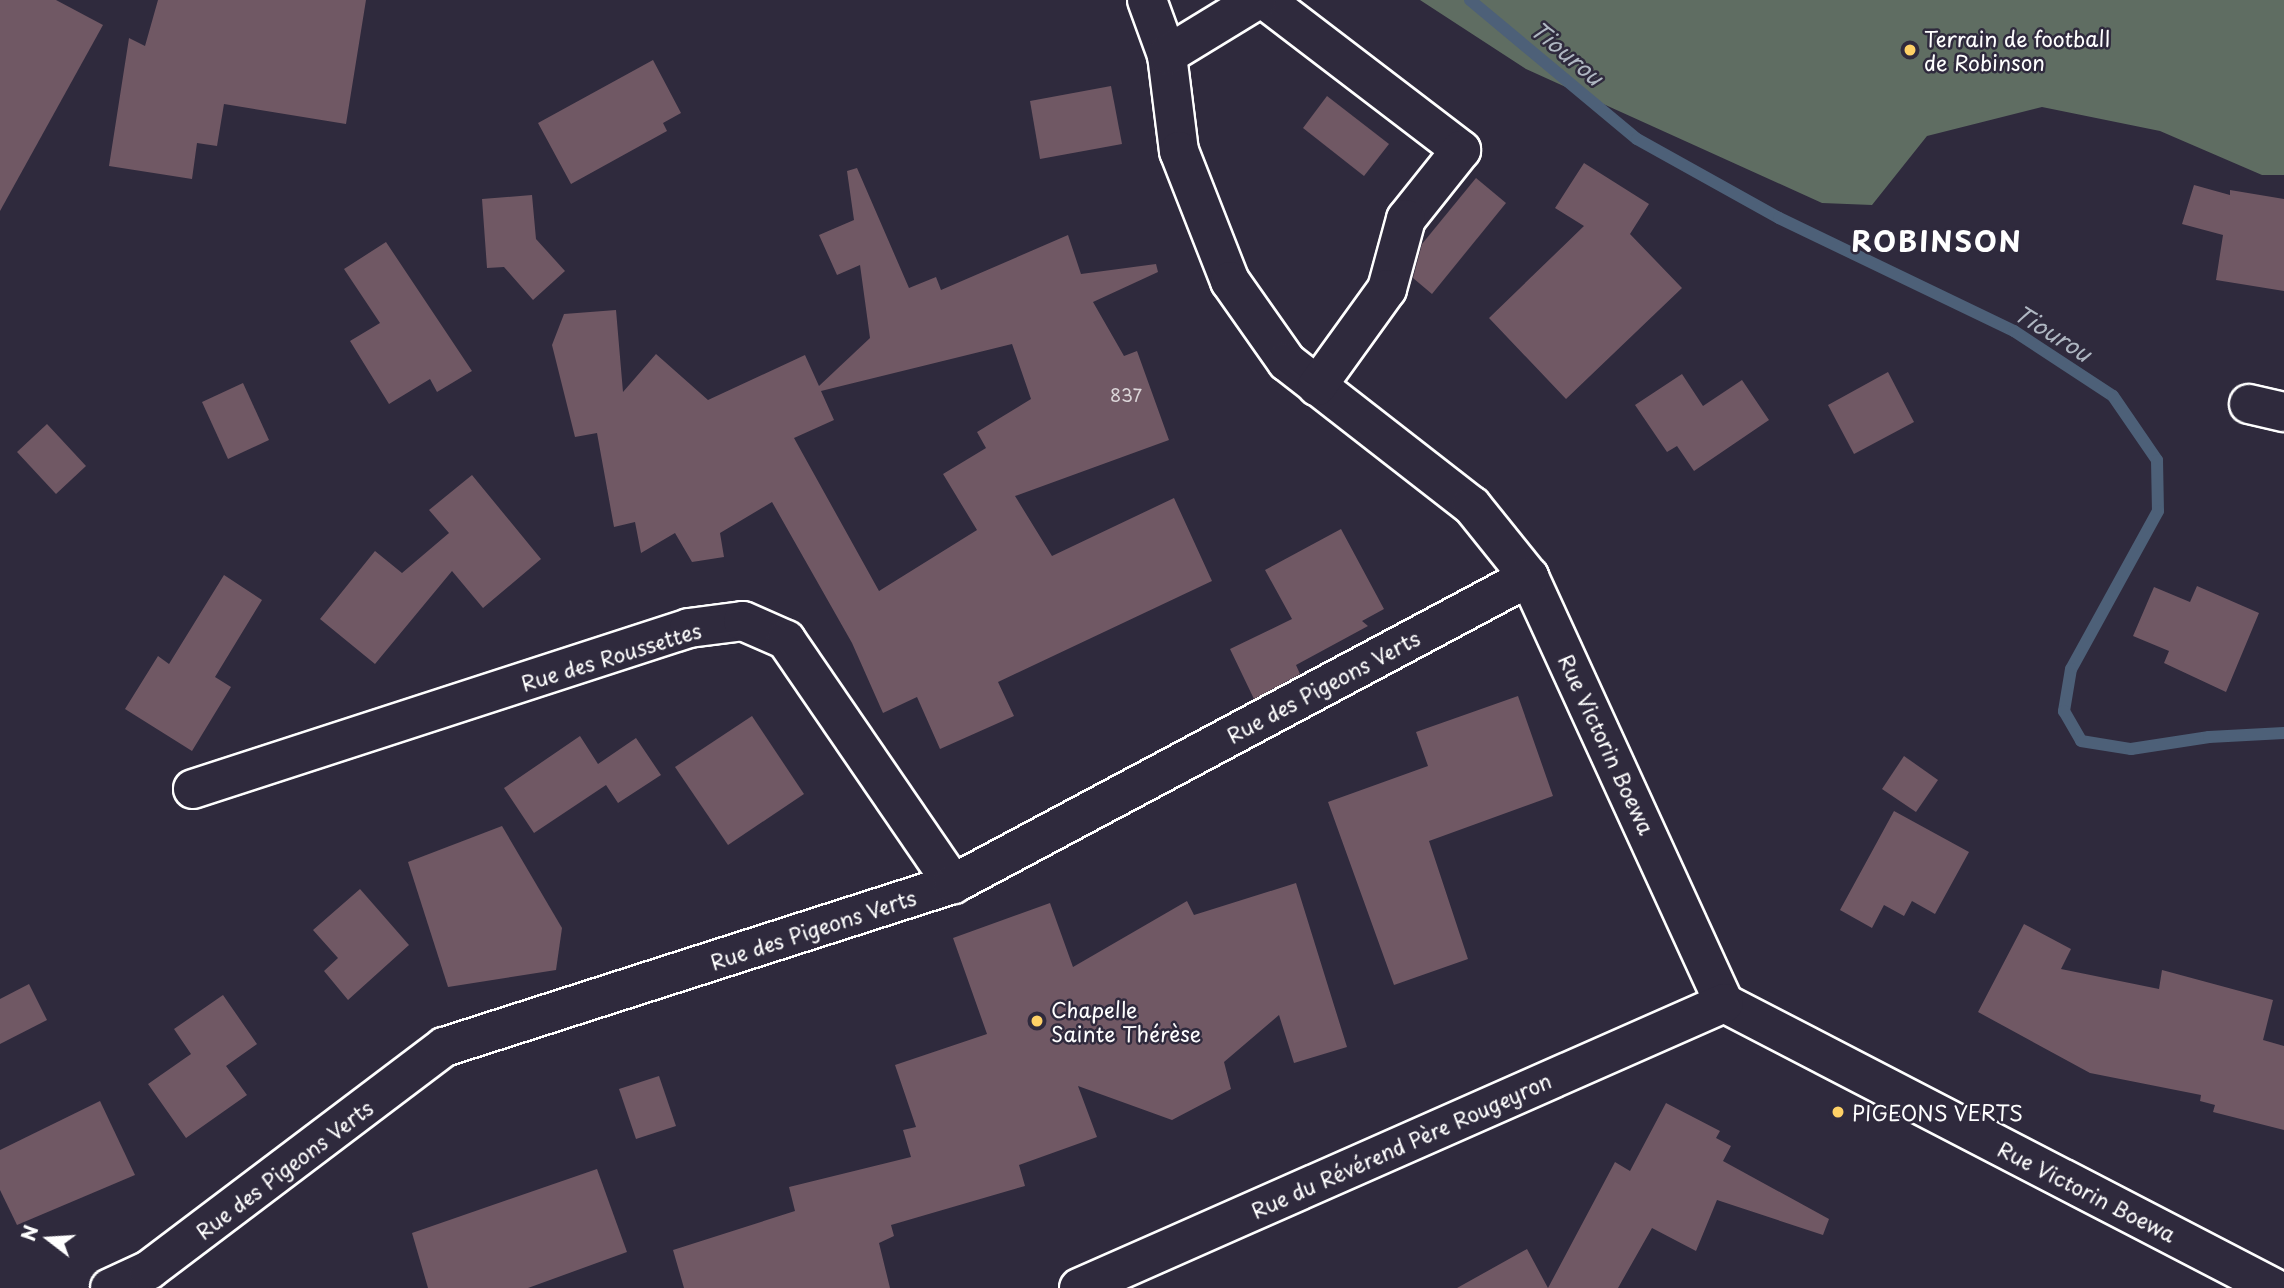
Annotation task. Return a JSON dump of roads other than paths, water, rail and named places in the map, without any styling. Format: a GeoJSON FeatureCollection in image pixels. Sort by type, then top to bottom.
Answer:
{"type":"FeatureCollection","features":[{"type":"Feature","properties":{"kind":"street","name":"Rue Victorin Boewa"},"geometry":{"type":"LineString","coordinates":[[1147,0],[1167,55],[1179,150],[1230,281],[1287,362],[1472,506],[1528,577],[1724,1003],[2274,1288]]}},
{"type":"Feature","properties":{"kind":"street"},"geometry":{"type":"LineString","coordinates":[[1167,55],[1257,0]]}},
{"type":"Feature","properties":{"kind":"street"},"geometry":{"type":"LineString","coordinates":[[1265,0],[1461,150],[1406,219],[1387,289],[1317,386]]}},
{"type":"Feature","properties":{"kind":"street","name":"Rue des Pigeons Verts"},"geometry":{"type":"LineString","coordinates":[[110,1288],[149,1270],[444,1047],[953,884],[1528,577]]}},
{"type":"Feature","properties":{"kind":"street","name":"Rue des Roussettes"},"geometry":{"type":"LineString","coordinates":[[193,789],[678,632],[743,621],[786,640],[953,884]]}},
{"type":"Feature","properties":{"kind":"street","name":"Rue du Révérend Père Rougeyron"},"geometry":{"type":"LineString","coordinates":[[1079,1288],[1724,1003]]}},
{"type":"Feature","properties":{"kind":"waterway","name":"Tiourou"},"geometry":{"type":"LineString","coordinates":[[1470,0],[1637,139],[1779,218],[2014,331],[2113,396],[2157,460],[2158,511],[2071,669],[2064,711],[2081,741],[2131,749],[2209,737],[2284,733]]}},
{"type":"Feature","properties":{"kind":"place","name":"Terrain de football de Robinson"},"geometry":{"type":"Point","coordinates":[1910,50]}},
{"type":"Feature","properties":{"kind":"place","name":"Chapelle Sainte Thérèse"},"geometry":{"type":"Point","coordinates":[1037,1021]}},
{"type":"Feature","properties":{"kind":"place","name":"PIGEONS VERTS"},"geometry":{"type":"Point","coordinates":[1838,1112]}},
{"type":"Feature","properties":{"kind":"district","name":"ROBINSON"},"geometry":{"type":"Point","coordinates":[1937,241]}}]}
